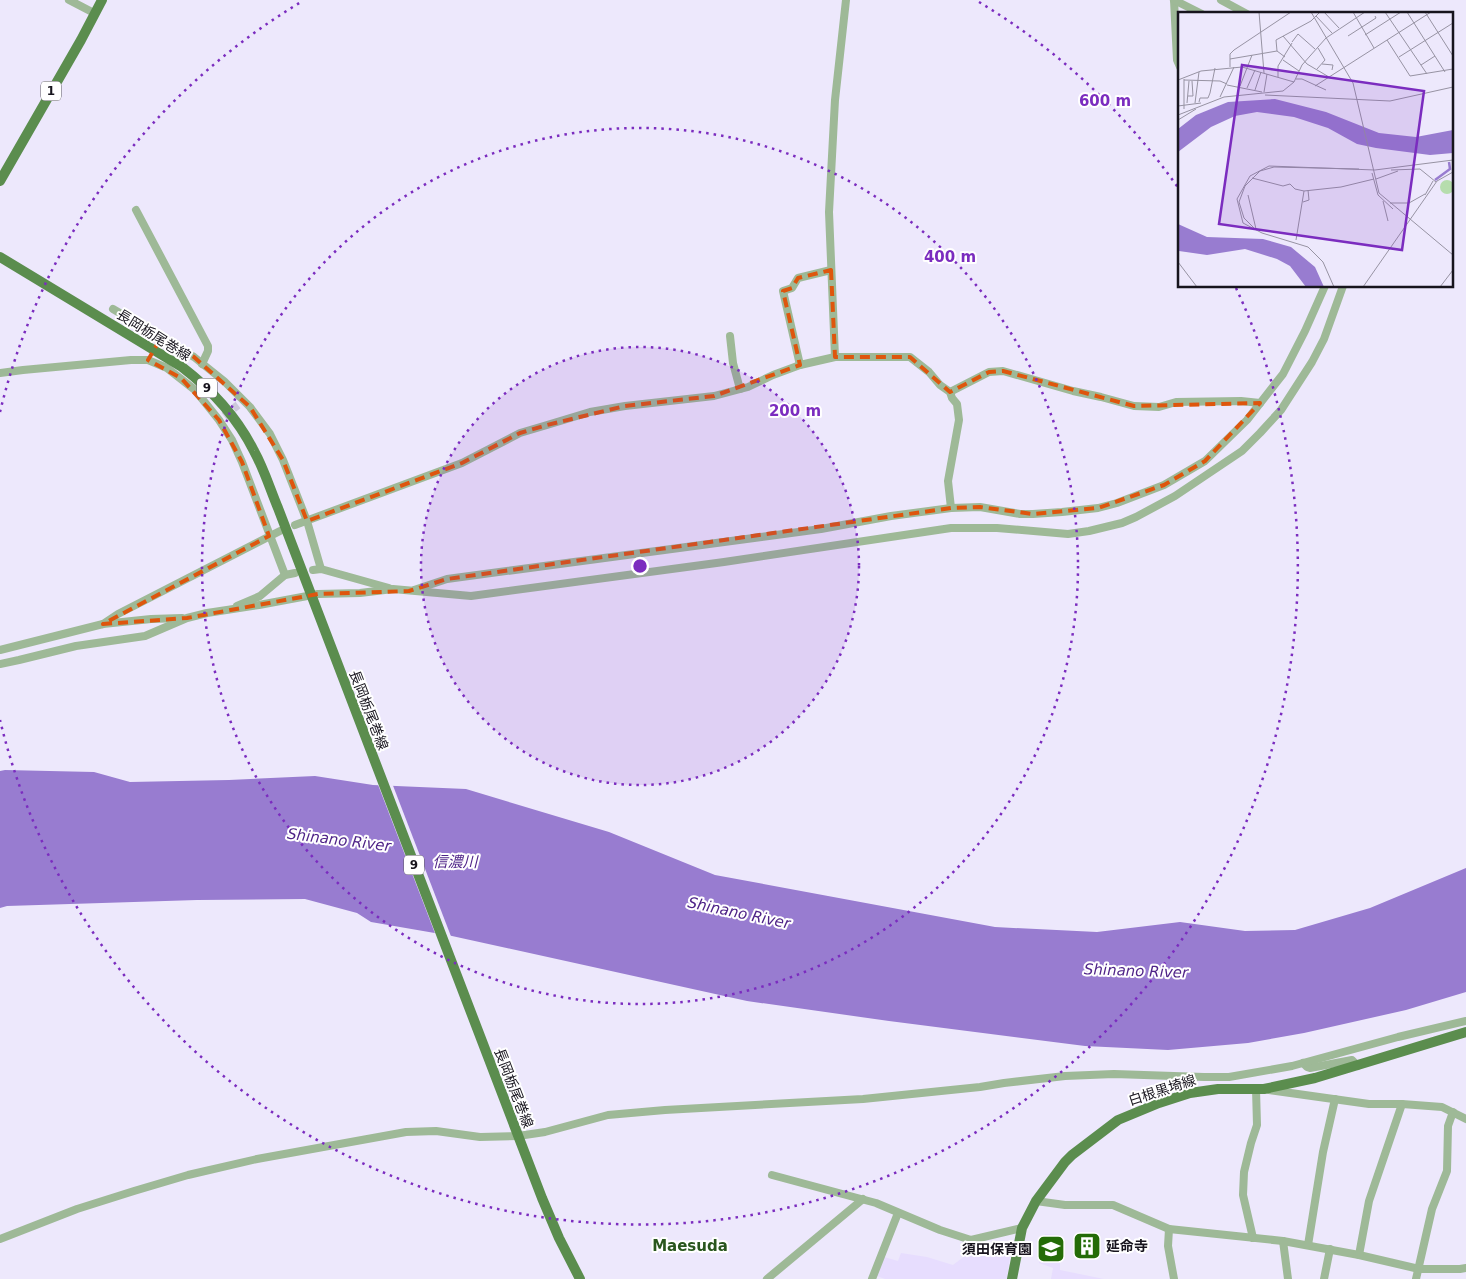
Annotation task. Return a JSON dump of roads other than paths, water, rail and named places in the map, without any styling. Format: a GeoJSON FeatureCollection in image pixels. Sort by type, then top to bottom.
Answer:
{"type":"FeatureCollection","features":[{"type":"Feature","properties":{"kind":"main road","name":"1"},"geometry":{"type":"LineString","coordinates":[[0,181],[102,0]]}},
{"type":"Feature","properties":{"kind":"main road","name":"長岡栃尾巻線"},"geometry":{"type":"LineString","coordinates":[[0,258],[182,367],[217,397],[238,423],[255,452],[518,1136],[559,1238],[580,1279]]}},
{"type":"Feature","properties":{"kind":"main road","name":"白根黒埼線"},"geometry":{"type":"LineString","coordinates":[[1012,1279],[1022,1228],[1036,1201],[1065,1162],[1118,1120],[1190,1093],[1218,1089],[1260,1089],[1315,1078],[1466,1032]]}},
{"type":"Feature","properties":{"kind":"street"},"geometry":{"type":"LineString","coordinates":[[69,0],[94,13]]}},
{"type":"Feature","properties":{"kind":"street"},"geometry":{"type":"LineString","coordinates":[[835,357],[829,212],[834,119],[846,0]]}},
{"type":"Feature","properties":{"kind":"street"},"geometry":{"type":"LineString","coordinates":[[1178,62],[1174,0],[1198,12]]}},
{"type":"Feature","properties":{"kind":"street"},"geometry":{"type":"LineString","coordinates":[[1221,0],[1243,12]]}},
{"type":"Feature","properties":{"kind":"street"},"geometry":{"type":"LineString","coordinates":[[136,210],[208,346],[208,351],[202,364]]}},
{"type":"Feature","properties":{"kind":"street"},"geometry":{"type":"LineString","coordinates":[[800,365],[783,291],[792,288],[798,278],[831,270]]}},
{"type":"Feature","properties":{"kind":"street"},"geometry":{"type":"LineString","coordinates":[[409,591],[446,580],[822,529],[891,516],[951,508],[980,507],[1020,514],[1062,512],[1098,508],[1140,496],[1164,485],[1205,461],[1248,420],[1283,374],[1324,288]]}},
{"type":"Feature","properties":{"kind":"street"},"geometry":{"type":"LineString","coordinates":[[113,309],[194,357],[224,381],[241,403],[250,407],[270,434],[283,460],[307,521],[317,570],[393,589],[472,596],[695,566],[951,528],[996,528],[1068,534],[1089,532],[1122,523],[1175,496],[1242,451],[1260,433],[1281,410],[1312,362],[1336,309],[1342,288]]}},
{"type":"Feature","properties":{"kind":"street"},"geometry":{"type":"LineString","coordinates":[[730,336],[733,363],[740,389]]}},
{"type":"Feature","properties":{"kind":"street"},"geometry":{"type":"LineString","coordinates":[[148,360],[161,338]]}},
{"type":"Feature","properties":{"kind":"street"},"geometry":{"type":"LineString","coordinates":[[295,525],[454,466],[520,433],[599,411],[625,406],[714,396],[740,389],[800,365],[835,357],[910,357],[929,372],[940,386],[950,392],[957,404],[959,420],[948,481],[951,508]]}},
{"type":"Feature","properties":{"kind":"street"},"geometry":{"type":"LineString","coordinates":[[0,374],[23,370],[148,360],[167,368],[195,390],[222,418],[242,462],[286,575]]}},
{"type":"Feature","properties":{"kind":"street"},"geometry":{"type":"LineString","coordinates":[[950,392],[989,372],[1003,371],[1134,406],[1160,407],[1176,402],[1260,402]]}},
{"type":"Feature","properties":{"kind":"street"},"geometry":{"type":"LineString","coordinates":[[104,624],[118,614],[280,531]]}},
{"type":"Feature","properties":{"kind":"street"},"geometry":{"type":"LineString","coordinates":[[228,610],[260,596],[286,575],[295,573]]}},
{"type":"Feature","properties":{"kind":"street"},"geometry":{"type":"LineString","coordinates":[[0,664],[76,646],[145,636],[187,618],[207,613],[259,606],[311,594],[360,593],[393,589]]}},
{"type":"Feature","properties":{"kind":"street"},"geometry":{"type":"LineString","coordinates":[[0,650],[104,624],[151,619],[187,618]]}},
{"type":"Feature","properties":{"kind":"street"},"geometry":{"type":"LineString","coordinates":[[0,1239],[77,1210],[188,1176],[258,1159],[406,1132],[436,1131],[480,1137],[518,1136],[545,1132],[608,1115],[638,1112],[862,1099],[1095,1074],[1229,1076],[1303,1063],[1466,1021]]}},
{"type":"Feature","properties":{"kind":"street"},"geometry":{"type":"LineString","coordinates":[[1303,1063],[1310,1068],[1352,1060],[1358,1066]]}},
{"type":"Feature","properties":{"kind":"street"},"geometry":{"type":"LineString","coordinates":[[1253,1238],[1243,1195],[1244,1172],[1257,1125],[1260,1089],[1369,1104],[1442,1107],[1466,1119]]}},
{"type":"Feature","properties":{"kind":"street"},"geometry":{"type":"LineString","coordinates":[[1308,1245],[1323,1152],[1335,1099]]}},
{"type":"Feature","properties":{"kind":"street"},"geometry":{"type":"LineString","coordinates":[[1359,1255],[1369,1201],[1402,1104]]}},
{"type":"Feature","properties":{"kind":"street"},"geometry":{"type":"LineString","coordinates":[[1416,1279],[1432,1209],[1447,1171],[1448,1126],[1453,1112]]}},
{"type":"Feature","properties":{"kind":"street"},"geometry":{"type":"LineString","coordinates":[[772,1176],[863,1199],[940,1230],[971,1240],[1022,1228]]}},
{"type":"Feature","properties":{"kind":"street"},"geometry":{"type":"LineString","coordinates":[[767,1279],[863,1199]]}},
{"type":"Feature","properties":{"kind":"street"},"geometry":{"type":"LineString","coordinates":[[1036,1201],[1064,1205],[1113,1205],[1169,1229],[1283,1241],[1330,1249],[1419,1269],[1466,1268]]}},
{"type":"Feature","properties":{"kind":"street"},"geometry":{"type":"LineString","coordinates":[[872,1279],[898,1212]]}},
{"type":"Feature","properties":{"kind":"street"},"geometry":{"type":"LineString","coordinates":[[1169,1229],[1168,1246],[1174,1279]]}},
{"type":"Feature","properties":{"kind":"street"},"geometry":{"type":"LineString","coordinates":[[1283,1241],[1288,1279]]}},
{"type":"Feature","properties":{"kind":"street"},"geometry":{"type":"LineString","coordinates":[[1324,1279],[1330,1249]]}},
{"type":"Feature","properties":{"kind":"water","name":"信濃川"},"geometry":{"type":"Polygon","coordinates":[[[0,771],[94,772],[130,782],[315,776],[373,785],[466,789],[609,832],[715,875],[995,927],[1097,932],[1180,922],[1245,931],[1295,930],[1370,908],[1466,868],[1466,992],[1406,1010],[1304,1033],[1248,1043],[1168,1050],[1085,1046],[747,1001],[452,936],[371,922],[357,913],[305,899],[197,900],[7,906],[0,908],[0,771]]]}},
{"type":"Feature","properties":{"kind":"tunnel"},"geometry":{"type":"LineString","coordinates":[[224,416],[238,405]]}},
{"type":"Feature","properties":{"kind":"place","name":"延命寺"},"geometry":{"type":"Point","coordinates":[1087,1246]}},
{"type":"Feature","properties":{"kind":"place","name":"須田保育園"},"geometry":{"type":"Point","coordinates":[1051,1249]}},
{"type":"Feature","properties":{"kind":"district","name":"Maesuda"},"geometry":{"type":"Point","coordinates":[690,1246]}},
{"type":"Feature","properties":{"kind":"water label","name":"Shinano River"},"geometry":{"type":"Point","coordinates":[339,840]}},
{"type":"Feature","properties":{"kind":"water label","name":"Shinano River"},"geometry":{"type":"Point","coordinates":[739,913]}},
{"type":"Feature","properties":{"kind":"water label","name":"Shinano River"},"geometry":{"type":"Point","coordinates":[1136,971]}}]}
